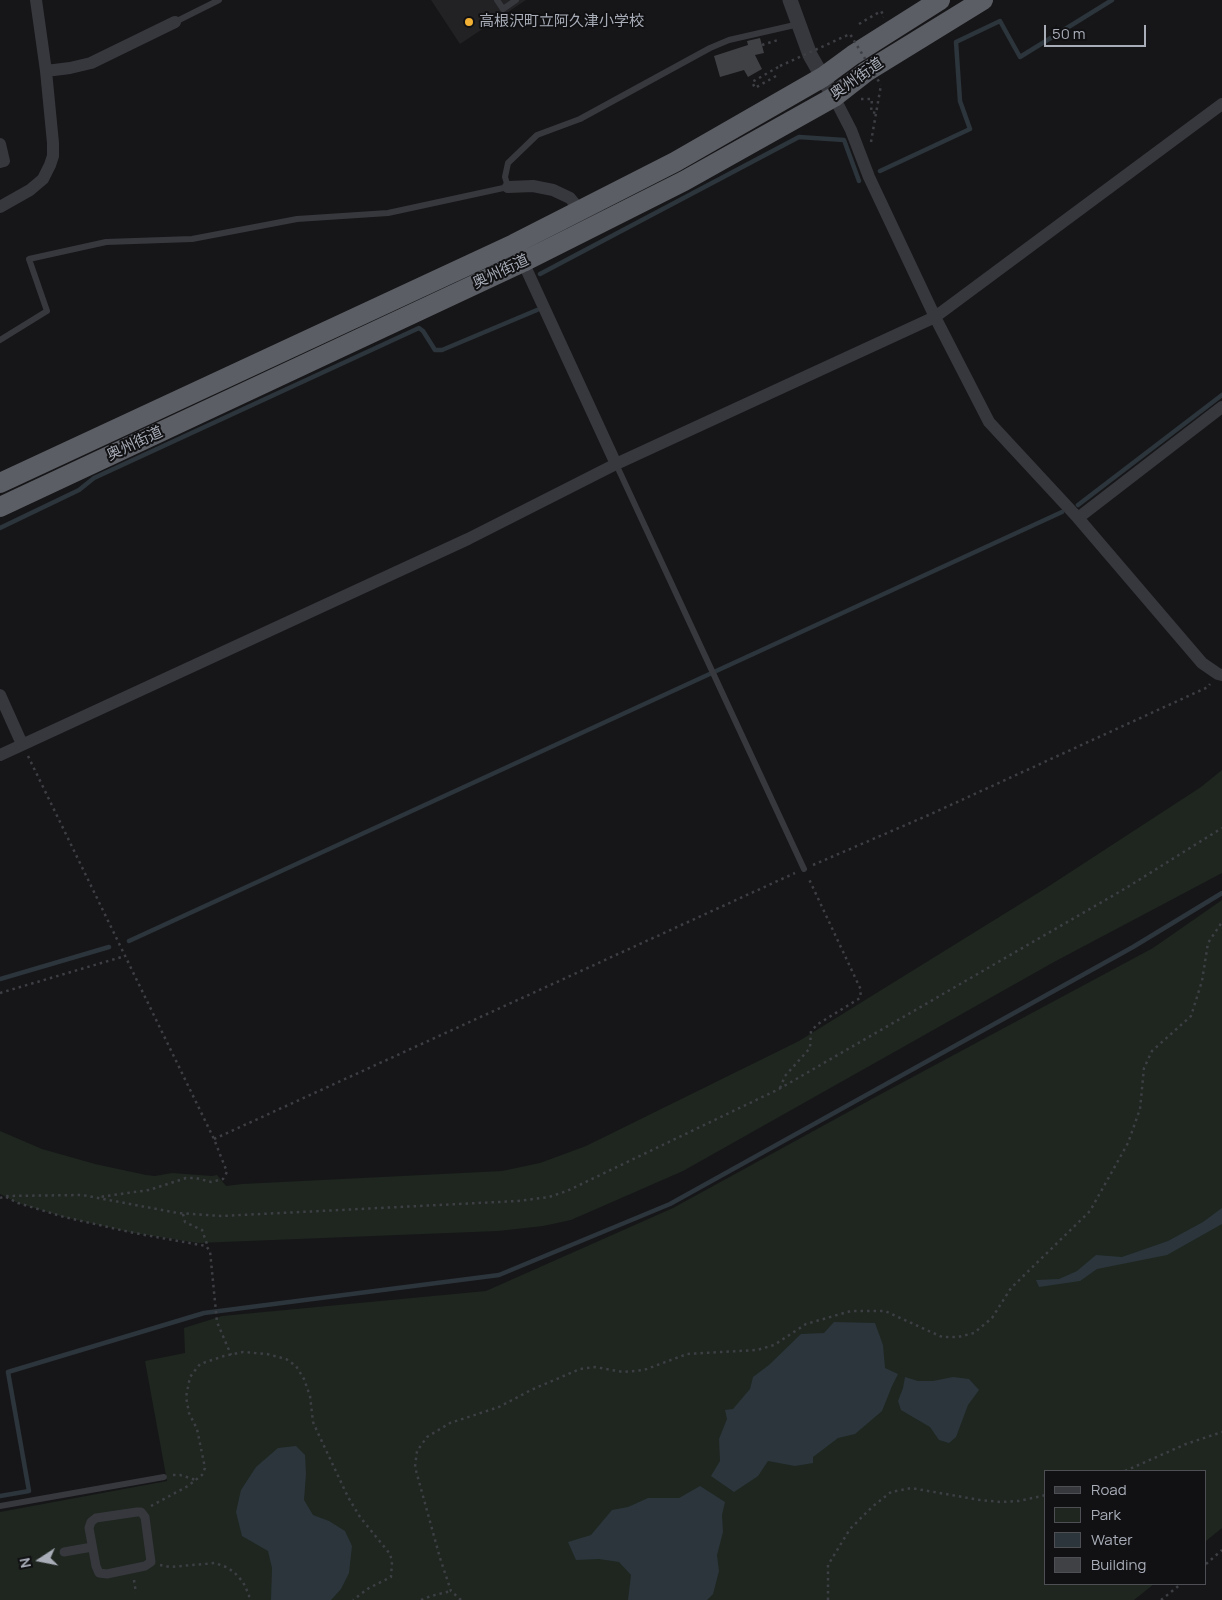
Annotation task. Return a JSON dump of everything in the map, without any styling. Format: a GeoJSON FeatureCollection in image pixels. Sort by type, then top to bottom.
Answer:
{"type":"FeatureCollection","features":[{"type":"Feature","properties":{"kind":"highway","name":"奥州街道"},"geometry":{"type":"LineString","coordinates":[[0,483],[514,244],[674,162],[823,77],[853,55],[940,0]]}},
{"type":"Feature","properties":{"kind":"highway","name":"奥州街道"},"geometry":{"type":"LineString","coordinates":[[0,507],[523,262],[684,181],[834,97],[866,72],[983,0]]}},
{"type":"Feature","properties":{"kind":"street"},"geometry":{"type":"LineString","coordinates":[[0,207],[30,190],[43,179],[50,165],[53,143],[46,70],[36,0]]}},
{"type":"Feature","properties":{"kind":"street"},"geometry":{"type":"LineString","coordinates":[[790,0],[810,55],[851,130],[869,177],[935,317],[989,422],[1078,518],[1202,663],[1220,675]]}},
{"type":"Feature","properties":{"kind":"street"},"geometry":{"type":"LineString","coordinates":[[46,70],[70,68],[92,63],[175,22]]}},
{"type":"Feature","properties":{"kind":"street"},"geometry":{"type":"LineString","coordinates":[[0,755],[468,539],[616,464],[935,317],[1222,104]]}},
{"type":"Feature","properties":{"kind":"street"},"geometry":{"type":"LineString","coordinates":[[0,144],[4,161],[0,162]]}},
{"type":"Feature","properties":{"kind":"street"},"geometry":{"type":"LineString","coordinates":[[508,187],[532,186],[553,190],[570,198],[580,210]]}},
{"type":"Feature","properties":{"kind":"street"},"geometry":{"type":"LineString","coordinates":[[523,262],[616,464]]}},
{"type":"Feature","properties":{"kind":"street"},"geometry":{"type":"LineString","coordinates":[[1078,518],[1222,407]]}},
{"type":"Feature","properties":{"kind":"street"},"geometry":{"type":"LineString","coordinates":[[0,695],[22,744]]}},
{"type":"Feature","properties":{"kind":"street"},"geometry":{"type":"LineString","coordinates":[[140,1512],[145,1517],[152,1562],[145,1566],[107,1574],[99,1573],[92,1547],[89,1528],[91,1522],[96,1518],[140,1512]]}},
{"type":"Feature","properties":{"kind":"street"},"geometry":{"type":"LineString","coordinates":[[64,1552],[92,1547]]}},
{"type":"Feature","properties":{"kind":"lane"},"geometry":{"type":"LineString","coordinates":[[175,22],[219,0]]}},
{"type":"Feature","properties":{"kind":"lane"},"geometry":{"type":"LineString","coordinates":[[497,0],[502,9],[516,0]]}},
{"type":"Feature","properties":{"kind":"lane"},"geometry":{"type":"LineString","coordinates":[[0,340],[47,310],[29,259],[106,242],[192,239],[297,219],[388,213],[508,187],[505,177],[508,163],[536,135],[580,119],[710,48],[729,40],[799,24]]}},
{"type":"Feature","properties":{"kind":"lane"},"geometry":{"type":"LineString","coordinates":[[616,464],[804,869]]}},
{"type":"Feature","properties":{"kind":"lane"},"geometry":{"type":"LineString","coordinates":[[0,1506],[164,1477]]}},
{"type":"Feature","properties":{"kind":"path"},"geometry":{"type":"LineString","coordinates":[[859,24],[881,11],[884,16],[876,21]]}},
{"type":"Feature","properties":{"kind":"path"},"geometry":{"type":"LineString","coordinates":[[776,76],[756,88],[752,82],[780,66],[850,34],[881,85],[871,142]]}},
{"type":"Feature","properties":{"kind":"path"},"geometry":{"type":"LineString","coordinates":[[861,98],[872,99],[871,112],[876,113]]}},
{"type":"Feature","properties":{"kind":"path"},"geometry":{"type":"LineString","coordinates":[[214,1139],[804,869],[931,814],[1208,687],[1220,675]]}},
{"type":"Feature","properties":{"kind":"path"},"geometry":{"type":"LineString","coordinates":[[22,744],[214,1139],[227,1172],[223,1179],[211,1182],[196,1178],[186,1178],[149,1190],[98,1198]]}},
{"type":"Feature","properties":{"kind":"path"},"geometry":{"type":"LineString","coordinates":[[0,1198],[5,1196],[82,1195],[183,1214],[236,1216],[518,1201],[549,1197],[576,1187],[779,1089],[1118,893],[1222,828]]}},
{"type":"Feature","properties":{"kind":"path"},"geometry":{"type":"LineString","coordinates":[[779,1089],[785,1076],[810,1048],[811,1031],[818,1024],[860,998],[861,990],[804,869]]}},
{"type":"Feature","properties":{"kind":"path"},"geometry":{"type":"LineString","coordinates":[[461,1600],[451,1591],[415,1467],[417,1452],[427,1437],[450,1423],[499,1407],[580,1368],[595,1367],[623,1372],[644,1370],[687,1354],[757,1350],[774,1345],[806,1324],[851,1311],[884,1311],[942,1337],[958,1337],[974,1333],[992,1318],[1012,1288],[1090,1212],[1128,1143],[1140,1109],[1144,1068],[1152,1051],[1191,1016],[1202,981],[1208,943],[1222,922]]}},
{"type":"Feature","properties":{"kind":"path"},"geometry":{"type":"LineString","coordinates":[[0,993],[125,956]]}},
{"type":"Feature","properties":{"kind":"path"},"geometry":{"type":"LineString","coordinates":[[5,1196],[18,1204],[64,1217],[134,1234],[198,1243],[206,1246],[208,1249]]}},
{"type":"Feature","properties":{"kind":"path"},"geometry":{"type":"LineString","coordinates":[[183,1214],[185,1222],[202,1230],[208,1249],[216,1322],[231,1355]]}},
{"type":"Feature","properties":{"kind":"path"},"geometry":{"type":"LineString","coordinates":[[140,1512],[188,1486],[202,1475],[205,1468],[197,1429],[189,1413],[186,1397],[190,1377],[200,1364],[243,1352],[267,1354],[286,1359],[296,1366],[304,1379],[310,1396],[313,1422],[348,1497],[370,1530],[390,1554],[392,1562],[391,1577],[369,1588],[353,1600]]}},
{"type":"Feature","properties":{"kind":"path"},"geometry":{"type":"LineString","coordinates":[[1127,1470],[1186,1444],[1222,1432]]}},
{"type":"Feature","properties":{"kind":"path"},"geometry":{"type":"LineString","coordinates":[[164,1477],[180,1475],[196,1480]]}},
{"type":"Feature","properties":{"kind":"path"},"geometry":{"type":"LineString","coordinates":[[828,1600],[828,1565],[835,1552],[850,1530],[872,1507],[891,1492],[911,1488],[1001,1502],[1044,1495]]}},
{"type":"Feature","properties":{"kind":"path"},"geometry":{"type":"LineString","coordinates":[[1207,1563],[1222,1550]]}},
{"type":"Feature","properties":{"kind":"path"},"geometry":{"type":"LineString","coordinates":[[152,1562],[170,1567],[215,1563],[226,1567],[234,1572],[243,1582],[249,1595],[249,1600]]}},
{"type":"Feature","properties":{"kind":"path"},"geometry":{"type":"LineString","coordinates":[[1161,1600],[1180,1585]]}},
{"type":"Feature","properties":{"kind":"path"},"geometry":{"type":"LineString","coordinates":[[421,1600],[451,1591]]}},
{"type":"Feature","properties":{"kind":"shaded area","name":"高根沢町立阿久津小学校"},"geometry":{"type":"Polygon","coordinates":[[[431,0],[526,0],[460,44],[431,0]]]}},
{"type":"Feature","properties":{"kind":"green space"},"geometry":{"type":"Polygon","coordinates":[[[1222,770],[1222,873],[1054,962],[683,1171],[571,1220],[543,1226],[498,1231],[198,1243],[134,1233],[64,1217],[18,1203],[0,1194],[0,1131],[42,1149],[95,1164],[155,1176],[172,1173],[217,1175],[226,1186],[502,1171],[540,1163],[586,1146],[799,1041],[1046,888],[1201,787],[1222,770]]]}},
{"type":"Feature","properties":{"kind":"green space"},"geometry":{"type":"Polygon","coordinates":[[[1222,900],[1222,1528],[1207,1540],[1207,1470],[1044,1470],[1044,1585],[1153,1585],[1134,1600],[0,1600],[0,1512],[167,1481],[145,1361],[185,1353],[184,1328],[222,1316],[486,1291],[673,1208],[1153,948],[1222,900]]]}},
{"type":"Feature","properties":{"kind":"water"},"geometry":{"type":"Polygon","coordinates":[[[1222,1208],[1222,1224],[1167,1255],[1097,1269],[1080,1281],[1039,1287],[1036,1280],[1059,1279],[1077,1271],[1096,1255],[1122,1257],[1168,1241],[1203,1222],[1222,1208]]]}},
{"type":"Feature","properties":{"kind":"water"},"geometry":{"type":"Polygon","coordinates":[[[834,1322],[875,1323],[883,1345],[885,1368],[898,1374],[882,1411],[855,1434],[838,1438],[813,1457],[813,1463],[795,1466],[768,1461],[758,1476],[734,1492],[711,1476],[720,1461],[719,1439],[727,1419],[725,1410],[733,1409],[750,1389],[753,1377],[769,1365],[801,1334],[824,1333],[834,1322]]]}},
{"type":"Feature","properties":{"kind":"water"},"geometry":{"type":"Polygon","coordinates":[[[905,1377],[918,1381],[933,1381],[953,1377],[969,1379],[979,1390],[968,1405],[956,1437],[949,1443],[939,1440],[930,1427],[901,1410],[898,1401],[905,1377]]]}},
{"type":"Feature","properties":{"kind":"water"},"geometry":{"type":"Polygon","coordinates":[[[296,1446],[305,1455],[304,1500],[313,1515],[329,1521],[345,1531],[352,1546],[349,1573],[341,1589],[331,1600],[271,1600],[272,1568],[268,1551],[242,1536],[236,1512],[241,1490],[256,1467],[278,1448],[296,1446]]]}},
{"type":"Feature","properties":{"kind":"water"},"geometry":{"type":"Polygon","coordinates":[[[700,1486],[725,1502],[722,1515],[723,1532],[717,1555],[719,1571],[713,1594],[707,1600],[628,1600],[631,1575],[619,1562],[599,1559],[576,1560],[568,1542],[591,1535],[612,1510],[628,1507],[648,1498],[679,1498],[700,1486]]]}},
{"type":"Feature","properties":{"kind":"building"},"geometry":{"type":"Polygon","coordinates":[[[760,38],[764,53],[755,55],[762,69],[748,77],[744,70],[720,77],[714,56],[748,45],[747,41],[760,38]]]}},
{"type":"Feature","properties":{"kind":"waterway"},"geometry":{"type":"LineString","coordinates":[[880,171],[970,129],[960,101],[956,42],[1000,21],[1020,57],[1112,0]]}},
{"type":"Feature","properties":{"kind":"waterway"},"geometry":{"type":"LineString","coordinates":[[540,274],[799,137],[844,140],[859,181]]}},
{"type":"Feature","properties":{"kind":"waterway"},"geometry":{"type":"LineString","coordinates":[[0,528],[79,490],[94,478],[419,328],[435,350],[442,350],[537,310]]}},
{"type":"Feature","properties":{"kind":"waterway"},"geometry":{"type":"LineString","coordinates":[[1078,505],[1222,395]]}},
{"type":"Feature","properties":{"kind":"waterway"},"geometry":{"type":"LineString","coordinates":[[129,941],[1062,512]]}},
{"type":"Feature","properties":{"kind":"waterway"},"geometry":{"type":"LineString","coordinates":[[0,1496],[29,1491],[8,1372],[204,1313],[499,1275],[670,1204],[1133,947],[1222,893]]}},
{"type":"Feature","properties":{"kind":"waterway"},"geometry":{"type":"LineString","coordinates":[[0,979],[109,947]]}},
{"type":"Feature","properties":{"kind":"place","name":"高根沢町立阿久津小学校"},"geometry":{"type":"Point","coordinates":[469,22]}}]}
